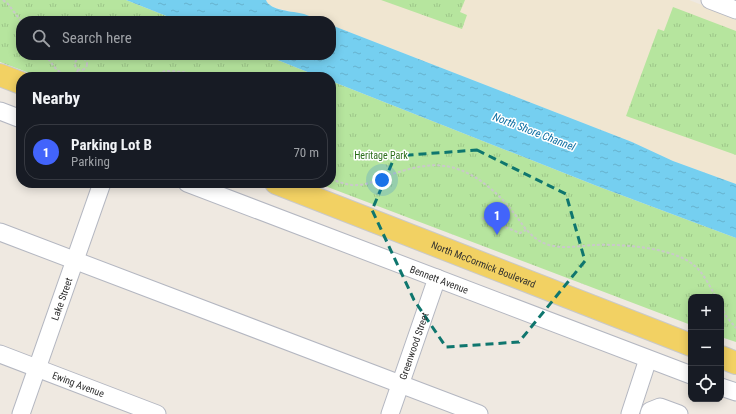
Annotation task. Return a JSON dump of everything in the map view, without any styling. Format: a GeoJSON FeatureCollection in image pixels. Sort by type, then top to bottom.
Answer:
{"type":"FeatureCollection","features":[{"type":"Feature","properties":{"kind":"main road"},"geometry":{"type":"LineString","coordinates":[[0,75],[16,81]]}},
{"type":"Feature","properties":{"kind":"main road","name":"North McCormick Boulevard"},"geometry":{"type":"LineString","coordinates":[[289,188],[688,344]]}},
{"type":"Feature","properties":{"kind":"main road"},"geometry":{"type":"LineString","coordinates":[[724,358],[736,363]]}},
{"type":"Feature","properties":{"kind":"street"},"geometry":{"type":"LineString","coordinates":[[710,0],[736,10]]}},
{"type":"Feature","properties":{"kind":"street"},"geometry":{"type":"LineString","coordinates":[[0,111],[16,117]]}},
{"type":"Feature","properties":{"kind":"street","name":"Lake Street"},"geometry":{"type":"LineString","coordinates":[[21,414],[100,188]]}},
{"type":"Feature","properties":{"kind":"street","name":"Bennett Avenue"},"geometry":{"type":"LineString","coordinates":[[201,188],[688,374]]}},
{"type":"Feature","properties":{"kind":"street"},"geometry":{"type":"LineString","coordinates":[[0,232],[479,414]]}},
{"type":"Feature","properties":{"kind":"street","name":"Greenwood Street"},"geometry":{"type":"LineString","coordinates":[[390,414],[437,278]]}},
{"type":"Feature","properties":{"kind":"street","name":"Ewing Avenue"},"geometry":{"type":"LineString","coordinates":[[0,354],[157,414]]}},
{"type":"Feature","properties":{"kind":"street"},"geometry":{"type":"LineString","coordinates":[[630,414],[648,359]]}},
{"type":"Feature","properties":{"kind":"street"},"geometry":{"type":"LineString","coordinates":[[724,387],[736,392]]}},
{"type":"Feature","properties":{"kind":"street"},"geometry":{"type":"LineString","coordinates":[[649,414],[650,411],[660,407],[679,414]]}},
{"type":"Feature","properties":{"kind":"path"},"geometry":{"type":"LineString","coordinates":[[3,0],[17,16]]}},
{"type":"Feature","properties":{"kind":"path"},"geometry":{"type":"LineString","coordinates":[[49,60],[56,70],[59,72]]}},
{"type":"Feature","properties":{"kind":"path"},"geometry":{"type":"LineString","coordinates":[[77,60],[75,62],[75,66],[78,70],[83,70],[86,67],[86,62],[84,60]]}},
{"type":"Feature","properties":{"kind":"path"},"geometry":{"type":"LineString","coordinates":[[162,72],[183,72]]}},
{"type":"Feature","properties":{"kind":"path"},"geometry":{"type":"LineString","coordinates":[[336,181],[346,184],[367,184],[418,166],[447,166],[461,170],[490,187],[509,206],[532,237],[541,242],[554,246],[570,247],[605,245],[627,246],[677,255],[688,260],[697,268],[714,294]]}},
{"type":"Feature","properties":{"kind":"path"},"geometry":{"type":"LineString","coordinates":[[482,218],[520,233],[526,230]]}},
{"type":"Feature","properties":{"kind":"path"},"geometry":{"type":"LineString","coordinates":[[724,312],[736,328]]}},
{"type":"Feature","properties":{"kind":"highlighted area"},"geometry":{"type":"Polygon","coordinates":[[[477,150],[566,194],[585,261],[519,342],[446,347],[414,300],[372,210],[395,156],[477,150]]]}},
{"type":"Feature","properties":{"kind":"shaded area"},"geometry":{"type":"Polygon","coordinates":[[[266,0],[689,0],[736,18],[736,184],[673,161],[632,142],[336,27],[336,16],[308,16],[273,7],[267,3],[266,0]]]}},
{"type":"Feature","properties":{"kind":"green space"},"geometry":{"type":"Polygon","coordinates":[[[0,0],[126,0],[166,16],[16,16],[16,60],[278,60],[308,72],[27,72],[0,62],[0,0]]]}},
{"type":"Feature","properties":{"kind":"green space"},"geometry":{"type":"Polygon","coordinates":[[[381,0],[465,0],[460,12],[467,15],[462,29],[381,0]]]}},
{"type":"Feature","properties":{"kind":"green space"},"geometry":{"type":"Polygon","coordinates":[[[673,7],[736,31],[736,155],[626,116],[658,29],[664,31],[673,7]]]}},
{"type":"Feature","properties":{"kind":"green space","name":"Heritage Park"},"geometry":{"type":"Polygon","coordinates":[[[336,83],[597,186],[736,238],[736,342],[724,338],[724,294],[688,294],[688,324],[330,188],[336,188],[336,83]]]}},
{"type":"Feature","properties":{"kind":"water"},"geometry":{"type":"Polygon","coordinates":[[[126,0],[266,0],[268,4],[282,10],[309,16],[166,16],[126,0]]]}},
{"type":"Feature","properties":{"kind":"water","name":"North Shore Channel"},"geometry":{"type":"Polygon","coordinates":[[[336,27],[632,142],[673,161],[736,184],[736,238],[597,186],[336,83],[336,72],[308,72],[278,60],[336,60],[336,27]]]}},
{"type":"Feature","properties":{"kind":"place","name":"Parking Lot B"},"geometry":{"type":"Point","coordinates":[497,235]}}]}
